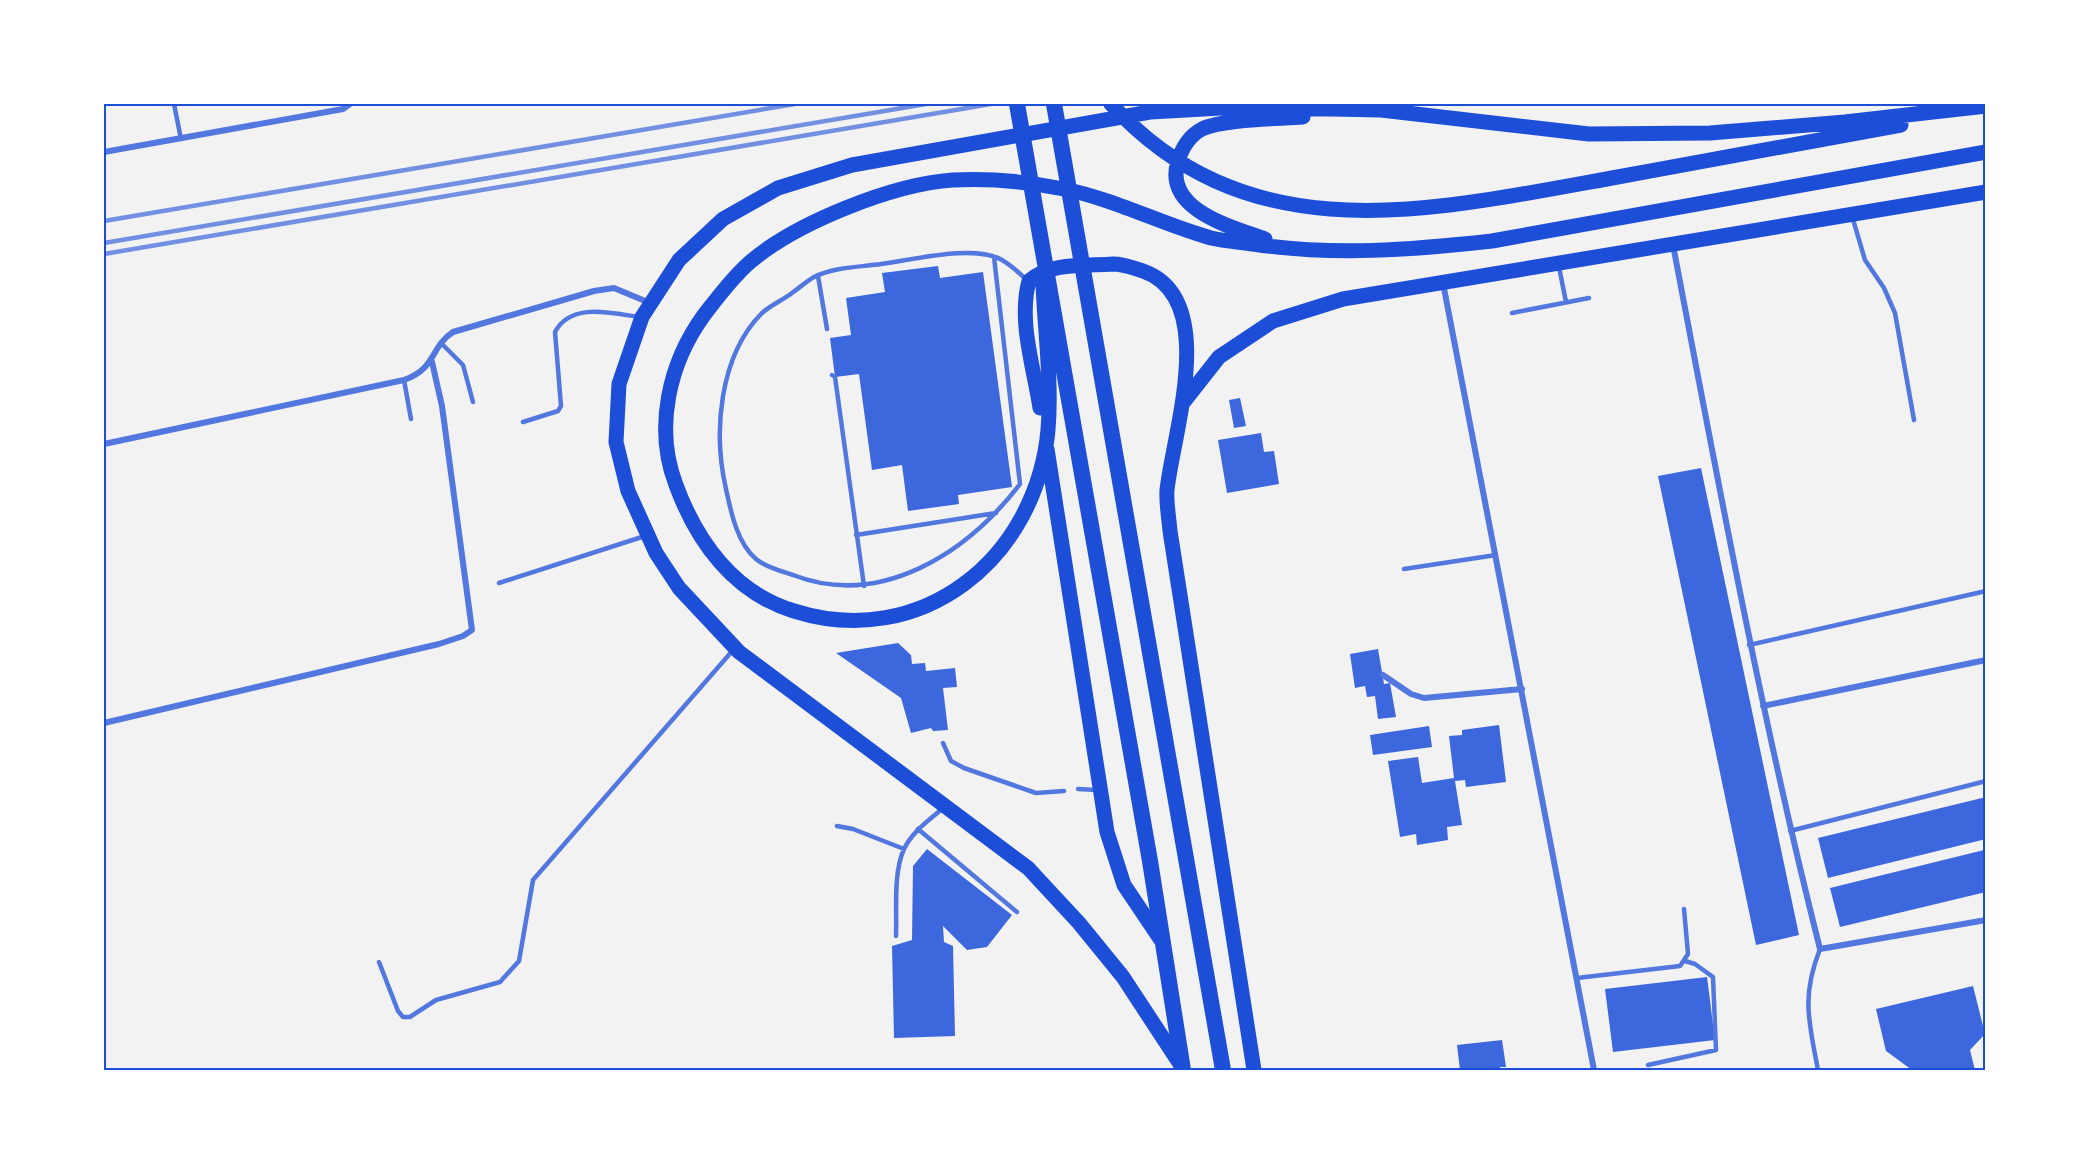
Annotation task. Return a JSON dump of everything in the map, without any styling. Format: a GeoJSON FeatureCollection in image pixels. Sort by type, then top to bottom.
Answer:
{"type":"FeatureCollection","features":[{"type":"Feature","properties":{"kind":"highway"},"geometry":{"type":"LineString","coordinates":[[1017,104],[1150,861],[1182,1069]]}},
{"type":"Feature","properties":{"kind":"highway"},"geometry":{"type":"LineString","coordinates":[[1054,104],[1223,1071]]}},
{"type":"Feature","properties":{"kind":"main road"},"geometry":{"type":"LineString","coordinates":[[1111,104],[1159,150],[1188,169],[1257,195],[1299,205],[1347,211],[1395,211],[1448,206],[1986,108]]}},
{"type":"Feature","properties":{"kind":"main road"},"geometry":{"type":"LineString","coordinates":[[1182,1069],[1123,977],[1079,923],[1028,868],[735,648],[679,588],[647,535],[628,490],[616,442],[619,384],[642,317],[680,260],[723,219],[778,188],[852,165],[1150,112],[1239,107],[1381,110],[1600,134],[1710,133],[1986,108]]}},
{"type":"Feature","properties":{"kind":"main road"},"geometry":{"type":"LineString","coordinates":[[1297,251],[1213,220],[1192,206],[1182,194],[1177,180],[1176,165],[1181,150],[1190,138],[1203,129],[1217,125],[1381,110]]}},
{"type":"Feature","properties":{"kind":"main road"},"geometry":{"type":"LineString","coordinates":[[1041,246],[1048,431],[1039,471],[1027,505],[1009,538],[987,567],[933,604],[902,616],[864,620],[828,619],[795,612],[761,598],[735,578],[698,536],[670,470],[666,412],[671,382],[682,351],[701,319],[724,289],[749,263],[781,240],[826,217],[906,189],[952,180],[1004,181],[1064,189],[1128,206],[1211,238],[1297,251],[1347,253],[1492,241],[1986,152]]}},
{"type":"Feature","properties":{"kind":"main road"},"geometry":{"type":"LineString","coordinates":[[1182,404],[1219,357],[1273,321],[1343,298],[1672,243],[1852,216],[1986,192]]}},
{"type":"Feature","properties":{"kind":"main road"},"geometry":{"type":"LineString","coordinates":[[1161,940],[1124,885],[1107,832],[1100,790],[1027,324],[1026,293],[1029,281],[1051,269],[1122,264],[1152,274],[1171,288],[1181,310],[1185,330],[1182,404],[1167,492],[1170,531],[1254,1071]]}},
{"type":"Feature","properties":{"kind":"street"},"geometry":{"type":"LineString","coordinates":[[104,152],[181,140],[343,109],[350,104]]}},
{"type":"Feature","properties":{"kind":"street"},"geometry":{"type":"LineString","coordinates":[[1672,243],[1749,645],[1790,831],[1820,949],[1986,920]]}},
{"type":"Feature","properties":{"kind":"street"},"geometry":{"type":"LineString","coordinates":[[1443,282],[1593,1071]]}},
{"type":"Feature","properties":{"kind":"street"},"geometry":{"type":"LineString","coordinates":[[104,444],[404,380],[415,376],[432,362],[441,343],[453,332],[594,291],[614,288],[651,303]]}},
{"type":"Feature","properties":{"kind":"street"},"geometry":{"type":"LineString","coordinates":[[104,723],[439,644],[463,636],[472,630],[442,406],[432,362]]}},
{"type":"Feature","properties":{"kind":"street"},"geometry":{"type":"LineString","coordinates":[[1763,706],[1986,660]]}},
{"type":"Feature","properties":{"kind":"street"},"geometry":{"type":"LineString","coordinates":[[1383,675],[1411,694],[1424,698],[1522,690]]}},
{"type":"Feature","properties":{"kind":"lane"},"geometry":{"type":"LineString","coordinates":[[174,104],[181,140]]}},
{"type":"Feature","properties":{"kind":"lane"},"geometry":{"type":"LineString","coordinates":[[1852,216],[1865,260],[1884,288],[1895,313],[1914,420]]}},
{"type":"Feature","properties":{"kind":"lane"},"geometry":{"type":"LineString","coordinates":[[994,257],[1020,484],[996,513],[957,547],[917,571],[864,586],[848,587],[803,579],[756,560],[743,544],[730,505],[721,466],[719,434],[723,389],[741,344],[763,313],[818,276],[836,270],[944,255],[980,254],[994,257],[1001,259],[1029,281]]}},
{"type":"Feature","properties":{"kind":"lane"},"geometry":{"type":"LineString","coordinates":[[1559,263],[1566,302]]}},
{"type":"Feature","properties":{"kind":"lane"},"geometry":{"type":"LineString","coordinates":[[818,276],[826,329]]}},
{"type":"Feature","properties":{"kind":"lane"},"geometry":{"type":"LineString","coordinates":[[1512,313],[1589,298]]}},
{"type":"Feature","properties":{"kind":"lane"},"geometry":{"type":"LineString","coordinates":[[523,422],[558,411],[561,406],[555,332],[559,324],[581,312],[642,317]]}},
{"type":"Feature","properties":{"kind":"lane"},"geometry":{"type":"LineString","coordinates":[[441,343],[463,365],[473,402]]}},
{"type":"Feature","properties":{"kind":"lane"},"geometry":{"type":"LineString","coordinates":[[832,375],[835,378],[864,586]]}},
{"type":"Feature","properties":{"kind":"lane"},"geometry":{"type":"LineString","coordinates":[[404,380],[411,419]]}},
{"type":"Feature","properties":{"kind":"lane"},"geometry":{"type":"LineString","coordinates":[[856,535],[996,513]]}},
{"type":"Feature","properties":{"kind":"lane"},"geometry":{"type":"LineString","coordinates":[[499,583],[647,535]]}},
{"type":"Feature","properties":{"kind":"lane"},"geometry":{"type":"LineString","coordinates":[[1404,569],[1496,555]]}},
{"type":"Feature","properties":{"kind":"lane"},"geometry":{"type":"LineString","coordinates":[[1749,645],[1986,591]]}},
{"type":"Feature","properties":{"kind":"lane"},"geometry":{"type":"LineString","coordinates":[[379,962],[398,1011],[403,1017],[410,1017],[436,1000],[500,982],[509,975],[519,961],[533,880],[735,648]]}},
{"type":"Feature","properties":{"kind":"lane"},"geometry":{"type":"LineString","coordinates":[[943,742],[951,761],[964,768],[1036,793],[1064,791]]}},
{"type":"Feature","properties":{"kind":"lane"},"geometry":{"type":"LineString","coordinates":[[1790,831],[1986,781]]}},
{"type":"Feature","properties":{"kind":"lane"},"geometry":{"type":"LineString","coordinates":[[1078,789],[1100,790]]}},
{"type":"Feature","properties":{"kind":"lane"},"geometry":{"type":"LineString","coordinates":[[897,936],[900,868],[904,849],[918,829],[947,805]]}},
{"type":"Feature","properties":{"kind":"lane"},"geometry":{"type":"LineString","coordinates":[[837,826],[853,829],[904,849]]}},
{"type":"Feature","properties":{"kind":"lane"},"geometry":{"type":"LineString","coordinates":[[918,829],[1017,912]]}},
{"type":"Feature","properties":{"kind":"lane"},"geometry":{"type":"LineString","coordinates":[[1577,978],[1674,968],[1685,961],[1688,954],[1683,909]]}},
{"type":"Feature","properties":{"kind":"lane"},"geometry":{"type":"LineString","coordinates":[[1818,1071],[1806,997],[1810,974],[1820,949]]}},
{"type":"Feature","properties":{"kind":"lane"},"geometry":{"type":"LineString","coordinates":[[1648,1065],[1716,1050],[1713,977],[1695,964],[1685,961]]}},
{"type":"Feature","properties":{"kind":"building"},"geometry":{"type":"Polygon","coordinates":[[[938,266],[940,278],[983,272],[1012,487],[958,495],[959,504],[908,511],[902,465],[872,470],[859,374],[835,377],[830,338],[851,335],[846,298],[885,292],[882,273],[938,266]]]}},
{"type":"Feature","properties":{"kind":"building"},"geometry":{"type":"Polygon","coordinates":[[[1240,398],[1246,426],[1234,428],[1229,400],[1240,398]]]}},
{"type":"Feature","properties":{"kind":"building"},"geometry":{"type":"Polygon","coordinates":[[[1261,433],[1264,452],[1274,451],[1279,484],[1227,493],[1218,440],[1261,433]]]}},
{"type":"Feature","properties":{"kind":"building"},"geometry":{"type":"Polygon","coordinates":[[[1701,468],[1799,935],[1756,945],[1658,476],[1701,468]]]}},
{"type":"Feature","properties":{"kind":"building"},"geometry":{"type":"Polygon","coordinates":[[[898,643],[911,655],[912,664],[925,663],[926,671],[955,668],[957,687],[943,688],[948,730],[933,731],[931,728],[911,733],[901,698],[836,653],[898,643]]]}},
{"type":"Feature","properties":{"kind":"building"},"geometry":{"type":"Polygon","coordinates":[[[1378,649],[1384,684],[1390,683],[1396,717],[1378,719],[1375,696],[1367,697],[1365,686],[1355,688],[1350,654],[1378,649]]]}},
{"type":"Feature","properties":{"kind":"building"},"geometry":{"type":"Polygon","coordinates":[[[1499,725],[1506,782],[1466,787],[1465,780],[1455,781],[1462,825],[1447,827],[1448,840],[1417,845],[1416,834],[1400,837],[1388,761],[1418,757],[1422,783],[1454,778],[1449,736],[1462,735],[1462,730],[1499,725]]]}},
{"type":"Feature","properties":{"kind":"building"},"geometry":{"type":"Polygon","coordinates":[[[1429,726],[1432,747],[1373,755],[1370,735],[1429,726]]]}},
{"type":"Feature","properties":{"kind":"building"},"geometry":{"type":"Polygon","coordinates":[[[1986,797],[1986,839],[1828,878],[1818,838],[1986,797]]]}},
{"type":"Feature","properties":{"kind":"building"},"geometry":{"type":"Polygon","coordinates":[[[927,849],[1012,915],[987,947],[967,950],[943,926],[944,942],[953,946],[955,1036],[894,1038],[892,946],[912,940],[913,866],[927,849]]]}},
{"type":"Feature","properties":{"kind":"building"},"geometry":{"type":"Polygon","coordinates":[[[1984,850],[1986,892],[1840,927],[1830,888],[1984,850]]]}},
{"type":"Feature","properties":{"kind":"building"},"geometry":{"type":"Polygon","coordinates":[[[1707,977],[1715,1040],[1613,1052],[1605,989],[1707,977]]]}},
{"type":"Feature","properties":{"kind":"building"},"geometry":{"type":"Polygon","coordinates":[[[1973,986],[1985,1034],[1970,1050],[1975,1070],[1912,1070],[1886,1051],[1876,1009],[1973,986]]]}},
{"type":"Feature","properties":{"kind":"building"},"geometry":{"type":"Polygon","coordinates":[[[1502,1040],[1506,1067],[1500,1067],[1500,1070],[1460,1070],[1457,1045],[1502,1040]]]}},
{"type":"Feature","properties":{"kind":"railway"},"geometry":{"type":"LineString","coordinates":[[104,221],[795,104]]}},
{"type":"Feature","properties":{"kind":"railway"},"geometry":{"type":"LineString","coordinates":[[104,243],[926,104]]}},
{"type":"Feature","properties":{"kind":"railway"},"geometry":{"type":"LineString","coordinates":[[104,254],[991,104]]}}]}
